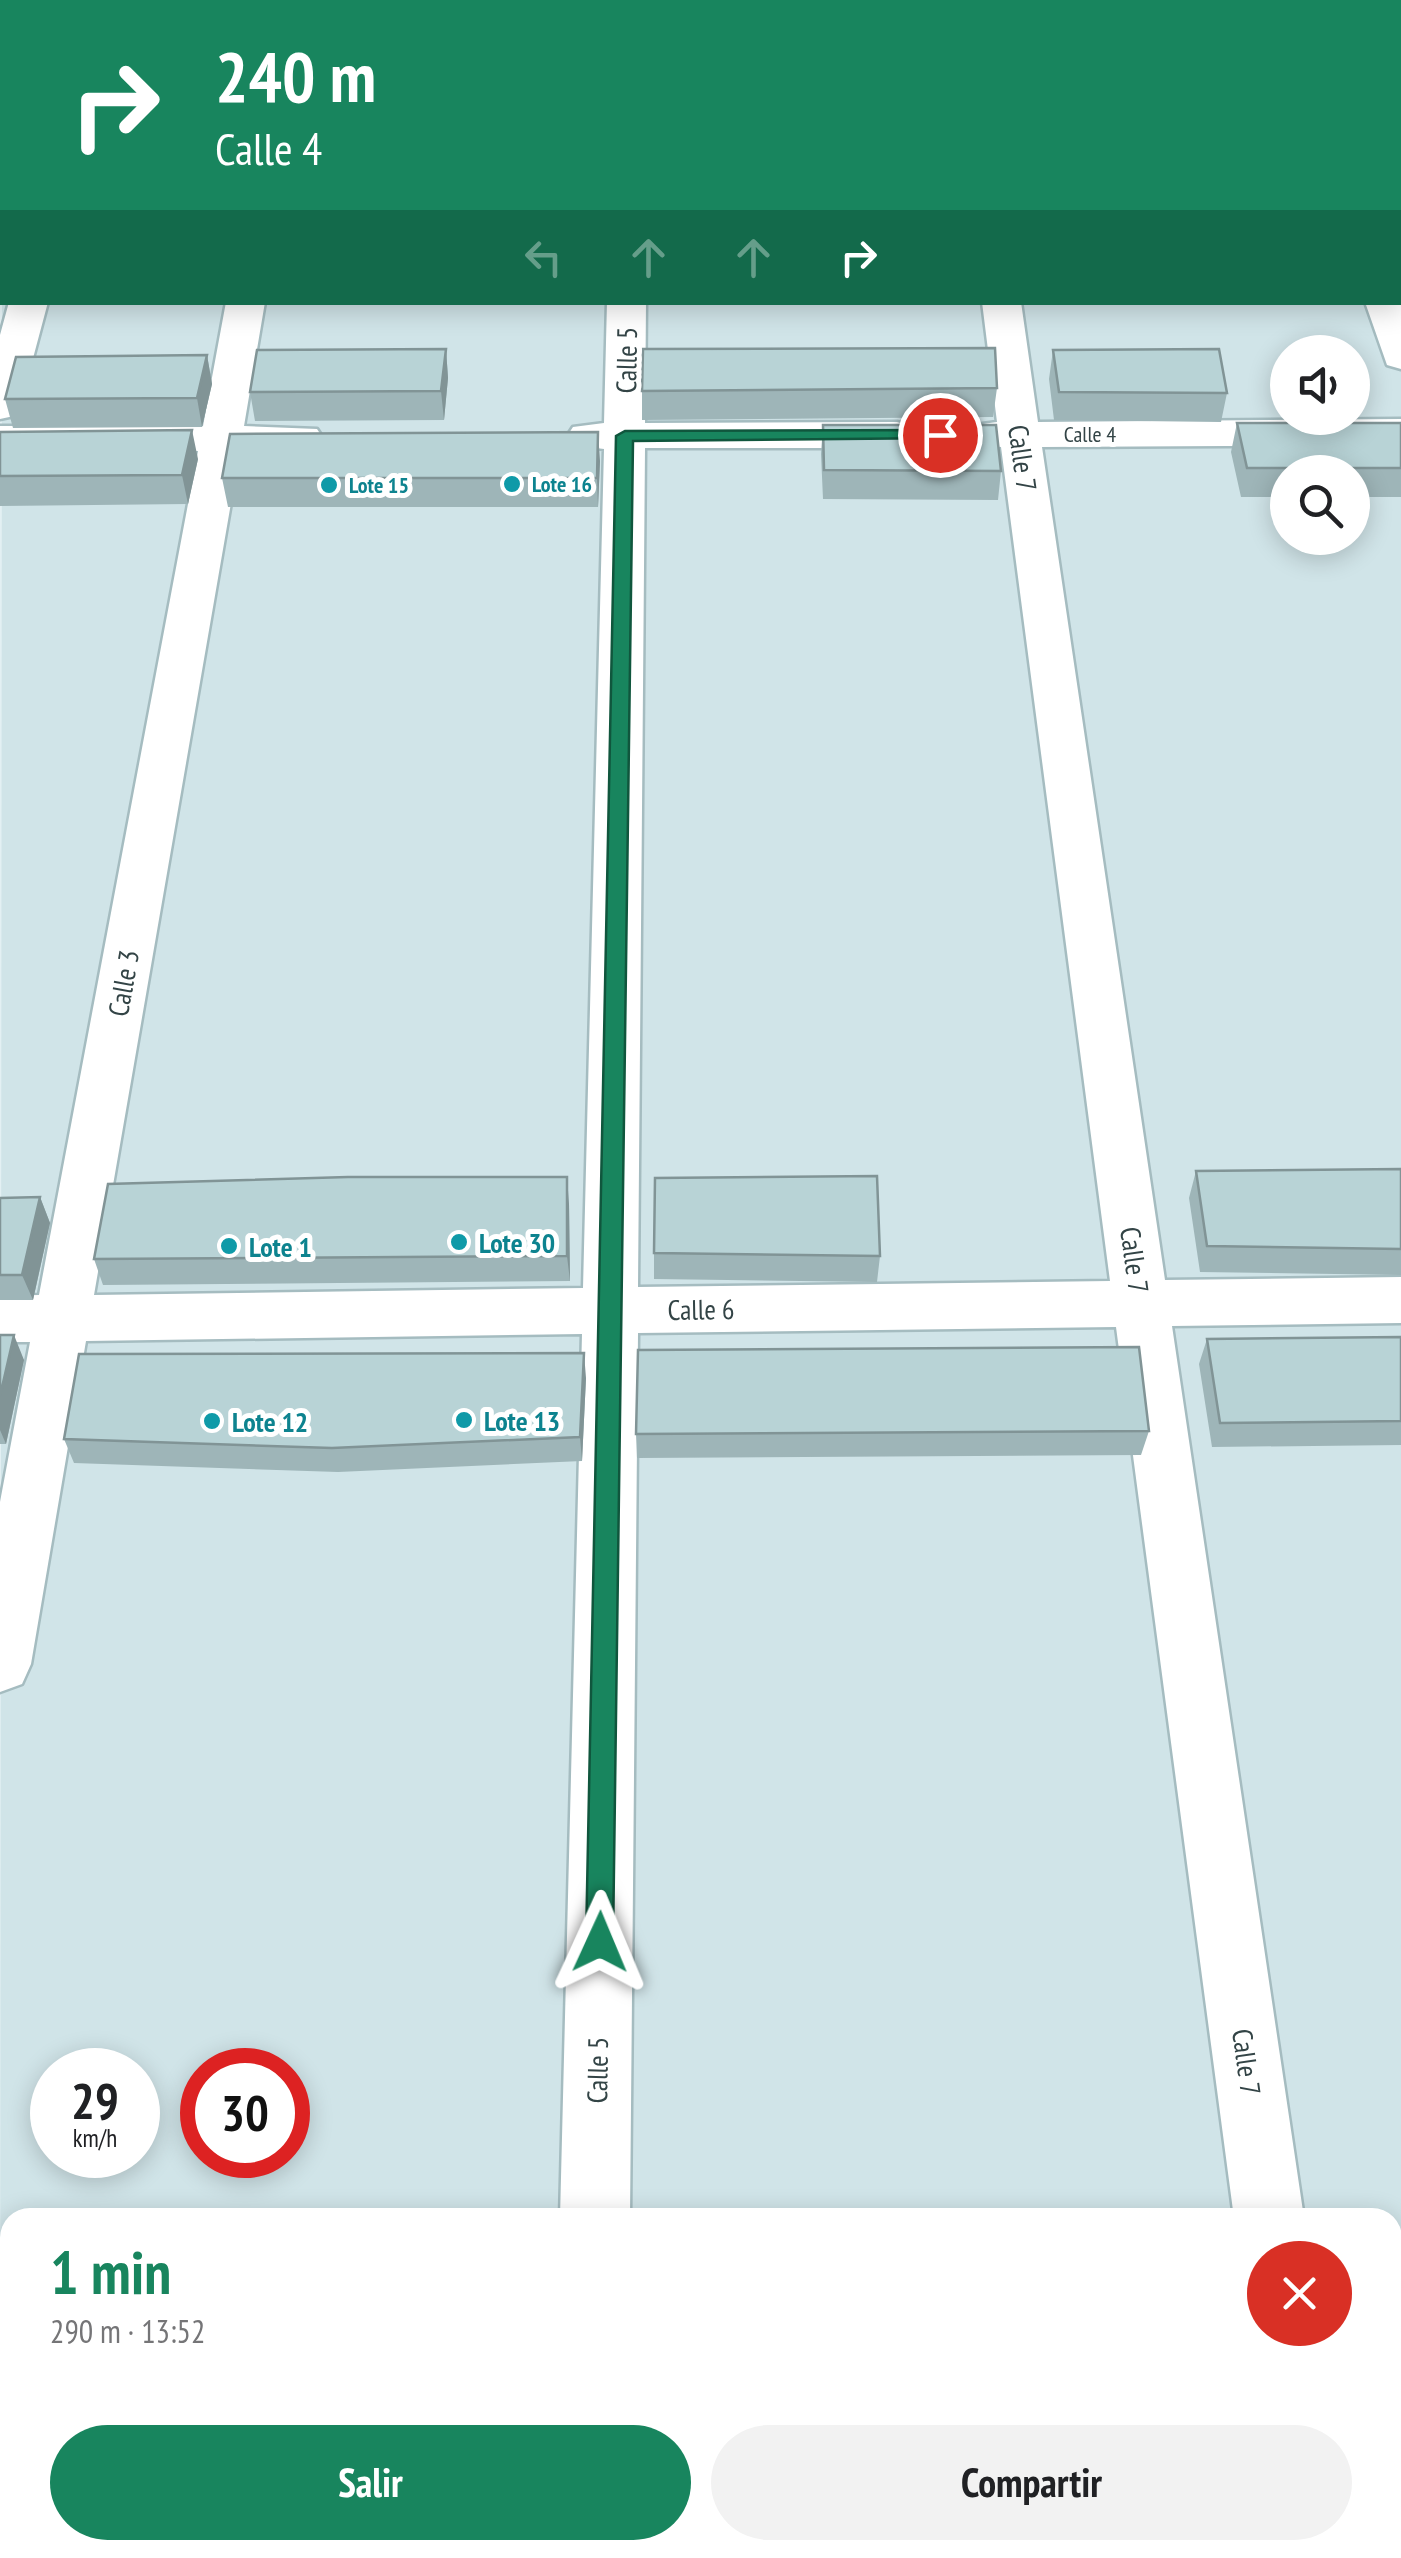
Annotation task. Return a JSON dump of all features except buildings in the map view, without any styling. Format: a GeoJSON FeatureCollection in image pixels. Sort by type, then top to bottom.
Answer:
{"type":"FeatureCollection","features":[{"type":"Feature","properties":{"kind":"street"},"geometry":{"type":"LineString","coordinates":[[0,408],[28,305]]}},
{"type":"Feature","properties":{"kind":"street","name":"Calle 3"},"geometry":{"type":"LineString","coordinates":[[0,1664],[245,305]]}},
{"type":"Feature","properties":{"kind":"street","name":"Calle 5"},"geometry":{"type":"LineString","coordinates":[[595,2208],[627,305]]}},
{"type":"Feature","properties":{"kind":"street","name":"Calle 7"},"geometry":{"type":"LineString","coordinates":[[1001,305],[1267,2208]]}},
{"type":"Feature","properties":{"kind":"street"},"geometry":{"type":"LineString","coordinates":[[1385,305],[1401,357]]}},
{"type":"Feature","properties":{"kind":"street","name":"Calle 4"},"geometry":{"type":"LineString","coordinates":[[548,436],[1401,432]]}},
{"type":"Feature","properties":{"kind":"street"},"geometry":{"type":"LineString","coordinates":[[0,439],[336,438]]}},
{"type":"Feature","properties":{"kind":"street","name":"Calle 6"},"geometry":{"type":"LineString","coordinates":[[0,1318],[1401,1300]]}},
{"type":"Feature","properties":{"kind":"shaded area"},"geometry":{"type":"Polygon","coordinates":[[[2,305],[1401,305],[1401,2208],[0,2208],[2,305]]]}},
{"type":"Feature","properties":{"kind":"place","name":"Lote 16"},"geometry":{"type":"Point","coordinates":[512,484]}},
{"type":"Feature","properties":{"kind":"place","name":"Lote 15"},"geometry":{"type":"Point","coordinates":[329,485]}},
{"type":"Feature","properties":{"kind":"place","name":"Lote 30"},"geometry":{"type":"Point","coordinates":[459,1242]}},
{"type":"Feature","properties":{"kind":"place","name":"Lote 1"},"geometry":{"type":"Point","coordinates":[229,1246]}},
{"type":"Feature","properties":{"kind":"place","name":"Lote 13"},"geometry":{"type":"Point","coordinates":[464,1420]}},
{"type":"Feature","properties":{"kind":"place","name":"Lote 12"},"geometry":{"type":"Point","coordinates":[212,1421]}},
{"type":"Feature","properties":{"kind":"route"},"geometry":{"type":"LineString","coordinates":[[600,1942],[625,436],[940,435]]}}]}
